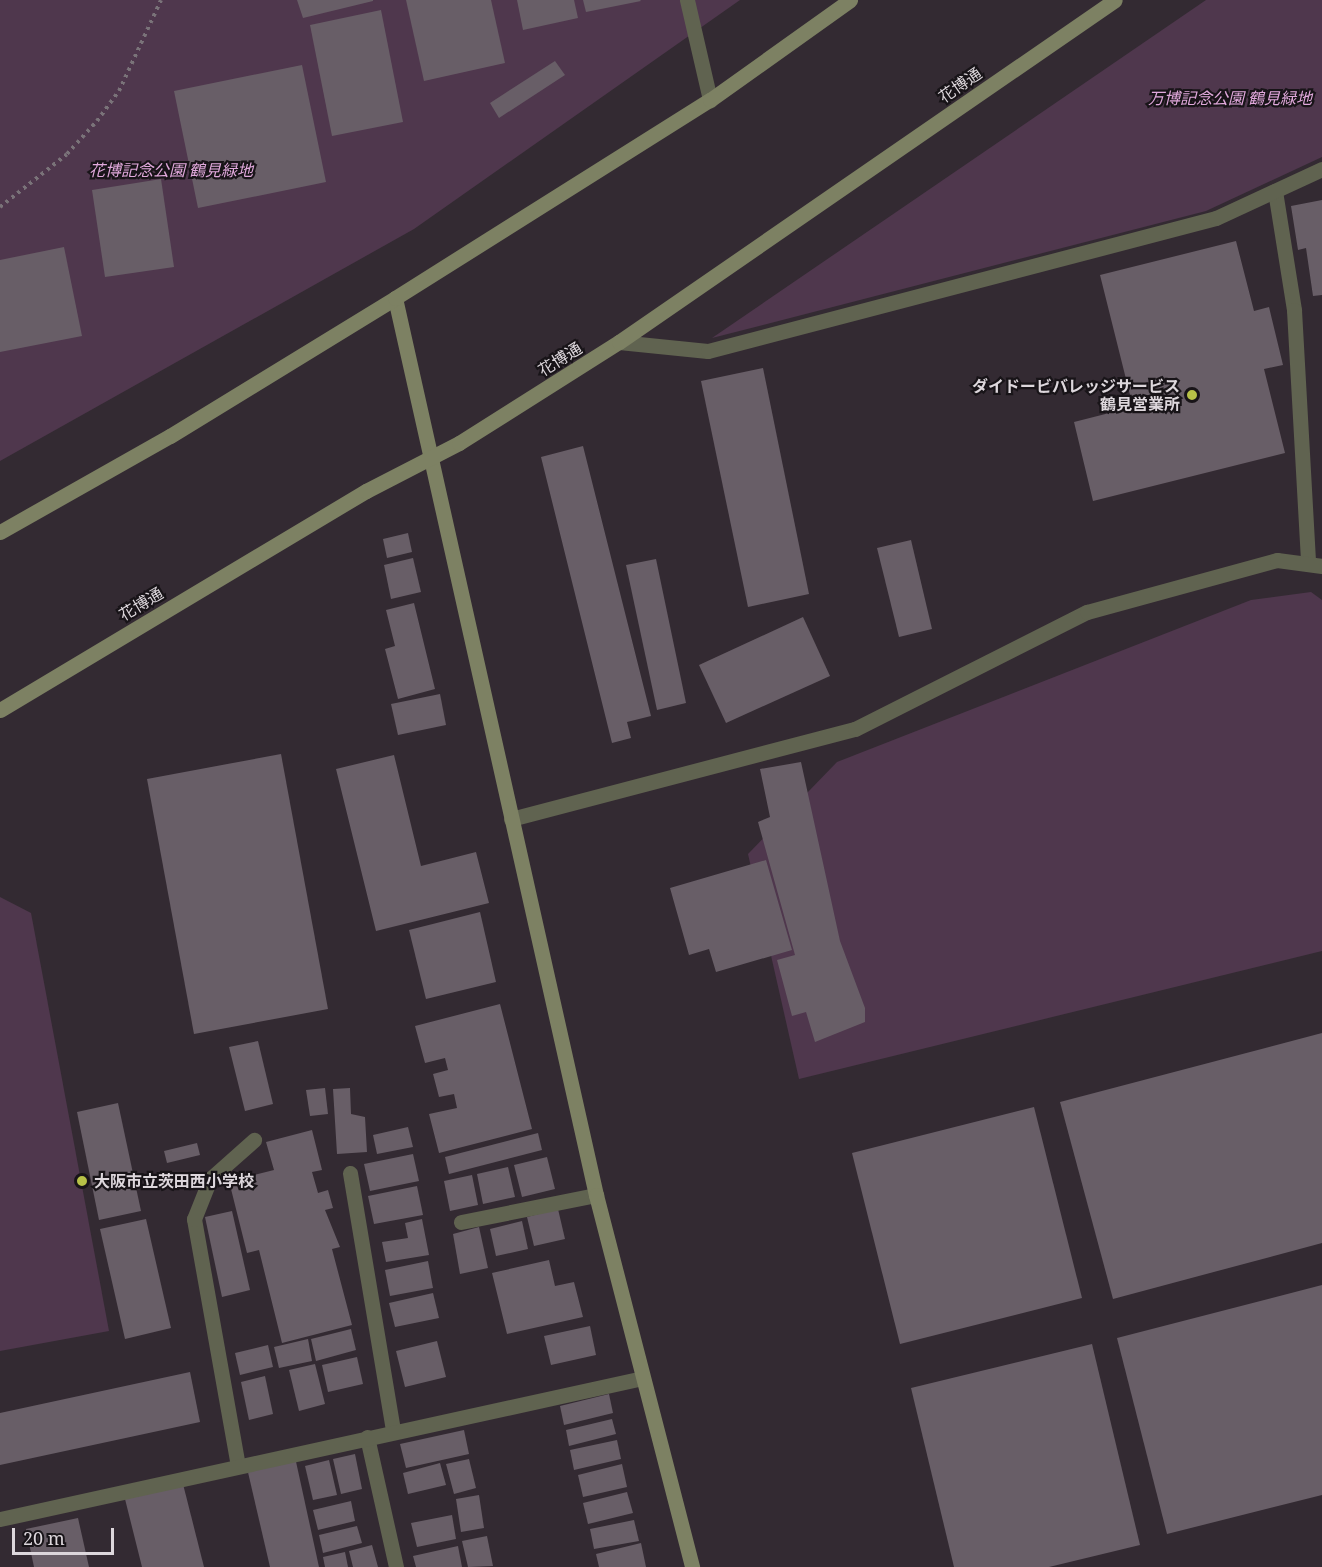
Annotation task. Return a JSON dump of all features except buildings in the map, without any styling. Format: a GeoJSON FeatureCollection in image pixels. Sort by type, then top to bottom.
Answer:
{"type":"FeatureCollection","features":[{"type":"Feature","properties":{"kind":"street"},"geometry":{"type":"LineString","coordinates":[[687,0],[710,100]]}},
{"type":"Feature","properties":{"kind":"street"},"geometry":{"type":"LineString","coordinates":[[0,532],[170,436],[395,298],[710,100],[850,0]]}},
{"type":"Feature","properties":{"kind":"street","name":"花博通"},"geometry":{"type":"LineString","coordinates":[[0,710],[366,491],[431,460],[620,342],[1115,0]]}},
{"type":"Feature","properties":{"kind":"street"},"geometry":{"type":"LineString","coordinates":[[620,342],[708,351],[1216,218],[1322,169]]}},
{"type":"Feature","properties":{"kind":"street"},"geometry":{"type":"LineString","coordinates":[[511,819],[855,729],[1088,612],[1277,560],[1315,565],[1293,310],[1275,191]]}},
{"type":"Feature","properties":{"kind":"street"},"geometry":{"type":"LineString","coordinates":[[395,298],[596,1195],[692,1567]]}},
{"type":"Feature","properties":{"kind":"street"},"geometry":{"type":"LineString","coordinates":[[238,1466],[194,1219],[210,1179],[254,1140]]}},
{"type":"Feature","properties":{"kind":"street"},"geometry":{"type":"LineString","coordinates":[[350,1173],[393,1430]]}},
{"type":"Feature","properties":{"kind":"street"},"geometry":{"type":"LineString","coordinates":[[461,1222],[596,1195]]}},
{"type":"Feature","properties":{"kind":"street"},"geometry":{"type":"LineString","coordinates":[[0,1519],[393,1430],[643,1378]]}},
{"type":"Feature","properties":{"kind":"street"},"geometry":{"type":"LineString","coordinates":[[367,1437],[396,1567]]}},
{"type":"Feature","properties":{"kind":"path"},"geometry":{"type":"LineString","coordinates":[[0,207],[67,154],[97,121],[119,90],[161,0]]}},
{"type":"Feature","properties":{"kind":"green space","name":"花博記念公園 鶴見緑地"},"geometry":{"type":"Polygon","coordinates":[[[0,0],[740,0],[414,229],[0,461],[0,0]]]}},
{"type":"Feature","properties":{"kind":"green space","name":"万博記念公園 鶴見緑地"},"geometry":{"type":"Polygon","coordinates":[[[1206,0],[1322,0],[1322,157],[1206,211],[712,338],[1206,0]]]}},
{"type":"Feature","properties":{"kind":"green space"},"geometry":{"type":"Polygon","coordinates":[[[1311,592],[1322,600],[1322,951],[799,1079],[748,854],[837,762],[1251,600],[1311,592]]]}},
{"type":"Feature","properties":{"kind":"green space"},"geometry":{"type":"Polygon","coordinates":[[[0,897],[31,913],[109,1331],[0,1351],[0,897]]]}},
{"type":"Feature","properties":{"kind":"place","name":"ダイドービバレッジサービス 鶴見営業所"},"geometry":{"type":"Point","coordinates":[1192,395]}},
{"type":"Feature","properties":{"kind":"place","name":"大阪市立茨田西小学校"},"geometry":{"type":"Point","coordinates":[82,1181]}}]}
